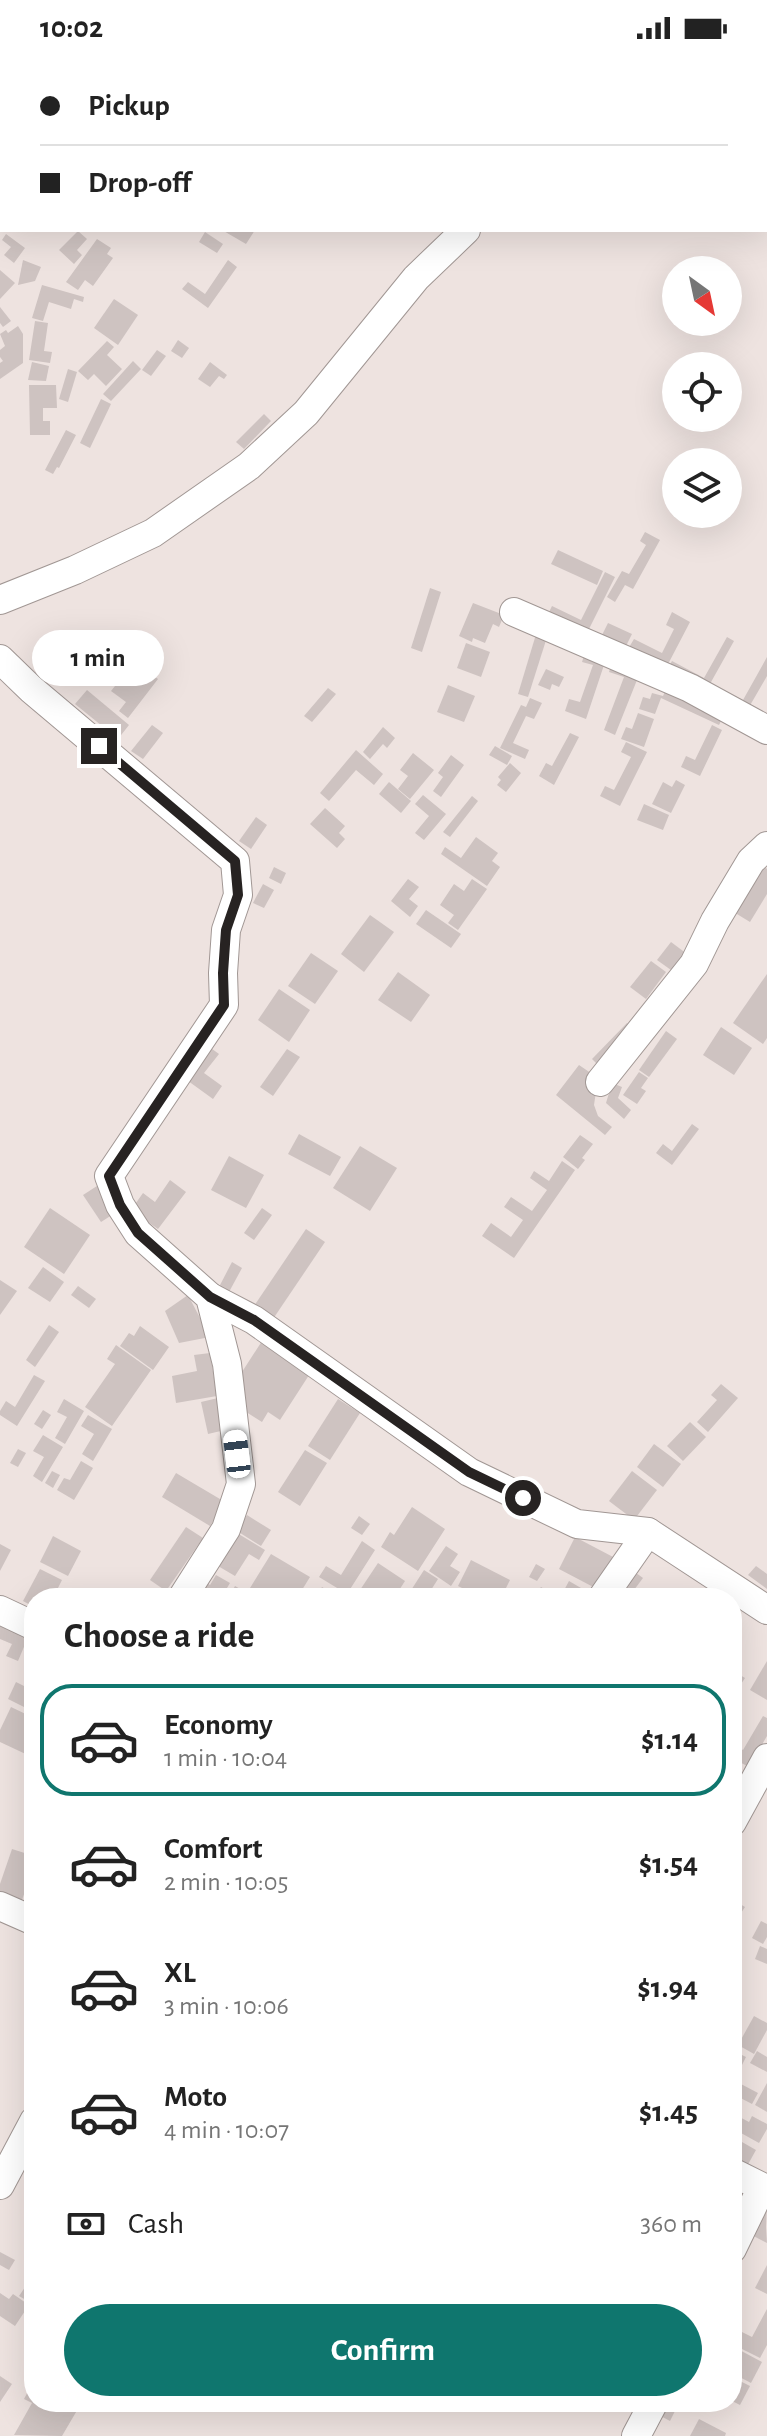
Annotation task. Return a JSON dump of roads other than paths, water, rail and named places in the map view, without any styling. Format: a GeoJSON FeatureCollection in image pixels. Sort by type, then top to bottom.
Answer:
{"type":"FeatureCollection","features":[{"type":"Feature","properties":{"kind":"street"},"geometry":{"type":"LineString","coordinates":[[0,600],[75,570],[153,533],[249,466],[306,413],[416,278],[464,232]]}},
{"type":"Feature","properties":{"kind":"street"},"geometry":{"type":"LineString","coordinates":[[514,612],[690,688],[767,730]]}},
{"type":"Feature","properties":{"kind":"street"},"geometry":{"type":"LineString","coordinates":[[0,659],[31,689],[235,861],[238,895],[226,930],[224,1005],[109,1176],[120,1205],[138,1233],[210,1297],[254,1320],[469,1472],[577,1524],[648,1532],[733,1588]]}},
{"type":"Feature","properties":{"kind":"street"},"geometry":{"type":"LineString","coordinates":[[600,1082],[694,964],[715,921],[751,861],[767,846]]}},
{"type":"Feature","properties":{"kind":"street"},"geometry":{"type":"LineString","coordinates":[[188,1588],[226,1529],[241,1484],[227,1364],[210,1297]]}},
{"type":"Feature","properties":{"kind":"street"},"geometry":{"type":"LineString","coordinates":[[609,1588],[648,1532]]}},
{"type":"Feature","properties":{"kind":"street"},"geometry":{"type":"LineString","coordinates":[[742,1594],[767,1610]]}},
{"type":"Feature","properties":{"kind":"street"},"geometry":{"type":"LineString","coordinates":[[0,1610],[24,1621]]}},
{"type":"Feature","properties":{"kind":"street"},"geometry":{"type":"LineString","coordinates":[[742,1804],[767,1758]]}},
{"type":"Feature","properties":{"kind":"street"},"geometry":{"type":"LineString","coordinates":[[0,1906],[24,1917]]}},
{"type":"Feature","properties":{"kind":"street"},"geometry":{"type":"LineString","coordinates":[[0,2185],[24,2140]]}},
{"type":"Feature","properties":{"kind":"street"},"geometry":{"type":"LineString","coordinates":[[742,2177],[762,2187],[742,2228]]}},
{"type":"Feature","properties":{"kind":"street"},"geometry":{"type":"LineString","coordinates":[[636,2436],[649,2412]]}}]}
